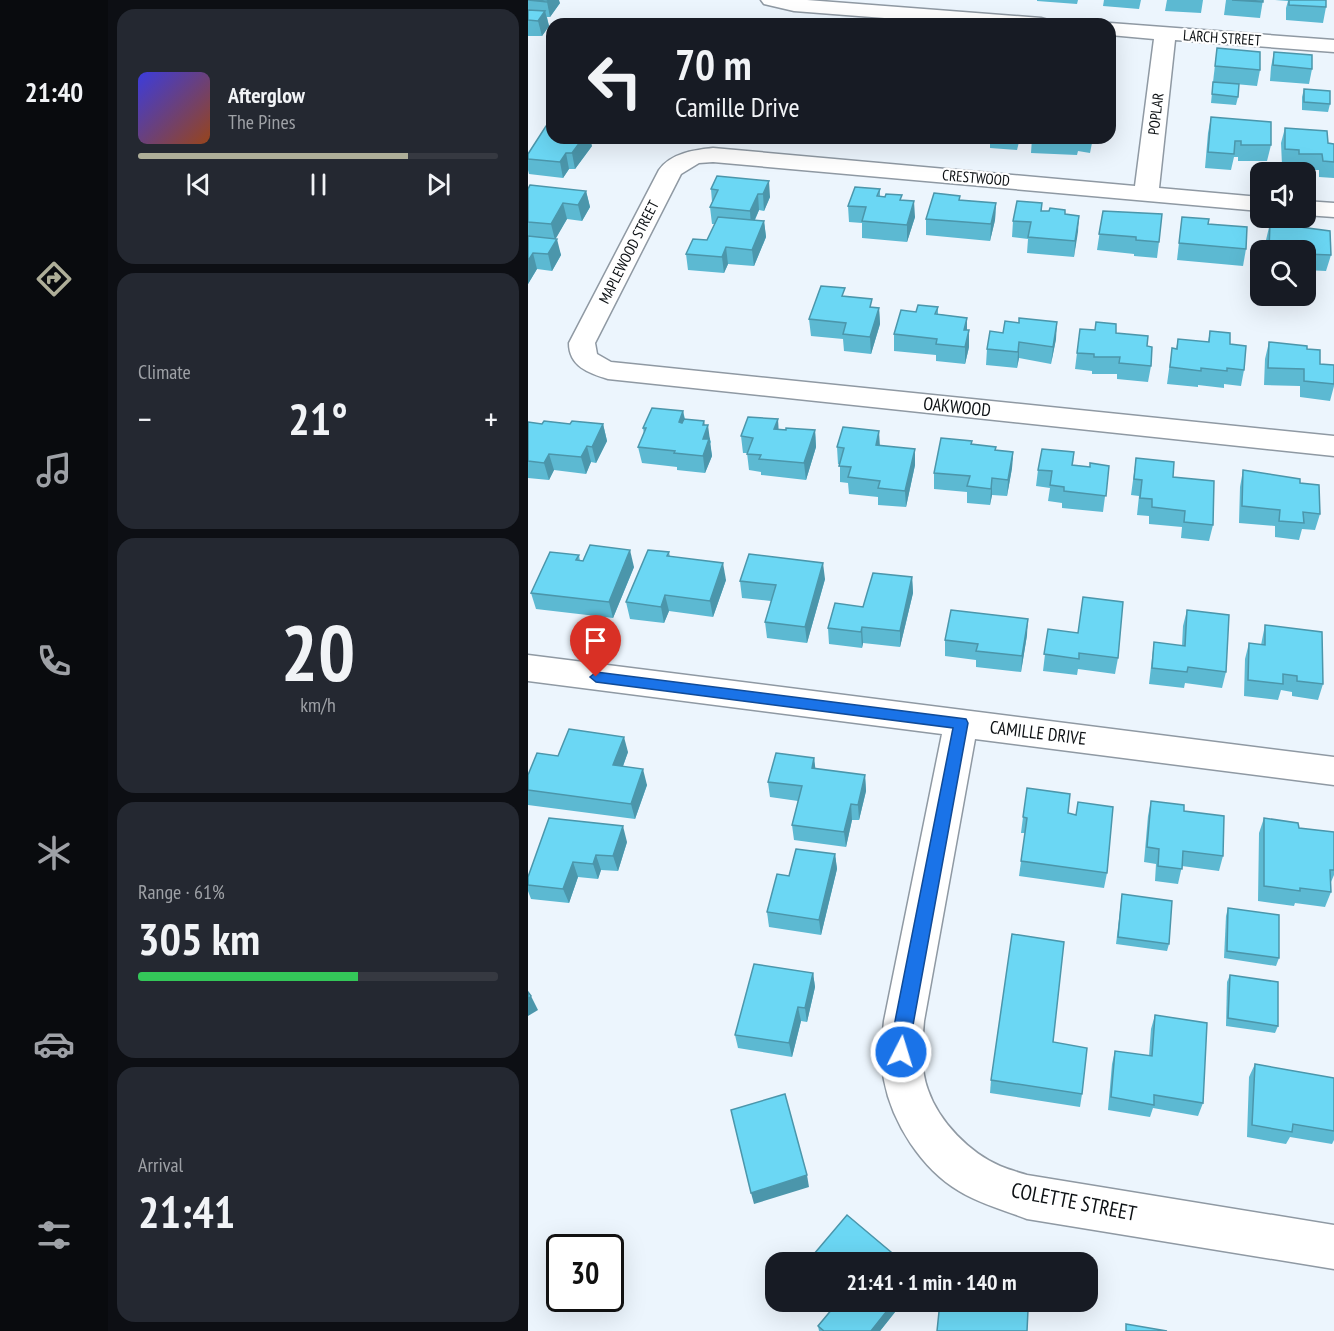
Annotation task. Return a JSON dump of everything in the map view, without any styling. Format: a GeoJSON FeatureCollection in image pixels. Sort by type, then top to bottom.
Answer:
{"type":"FeatureCollection","features":[{"type":"Feature","properties":{"kind":"street"},"geometry":{"type":"LineString","coordinates":[[771,0],[794,6],[959,18]]}},
{"type":"Feature","properties":{"kind":"street","name":"LARCH STREET"},"geometry":{"type":"LineString","coordinates":[[1116,29],[1334,46]]}},
{"type":"Feature","properties":{"kind":"street","name":"POPLAR"},"geometry":{"type":"LineString","coordinates":[[1146,194],[1165,33]]}},
{"type":"Feature","properties":{"kind":"street","name":"CRESTWOOD"},"geometry":{"type":"LineString","coordinates":[[693,157],[713,155],[1250,203]]}},
{"type":"Feature","properties":{"kind":"street","name":"MAPLEWOOD STREET"},"geometry":{"type":"LineString","coordinates":[[584,358],[582,344],[671,170],[693,157]]}},
{"type":"Feature","properties":{"kind":"street"},"geometry":{"type":"LineString","coordinates":[[1316,209],[1334,210]]}},
{"type":"Feature","properties":{"kind":"street","name":"OAKWOOD"},"geometry":{"type":"LineString","coordinates":[[584,358],[608,370],[1334,446]]}},
{"type":"Feature","properties":{"kind":"street","name":"CAMILLE DRIVE"},"geometry":{"type":"LineString","coordinates":[[528,668],[1334,771]]}},
{"type":"Feature","properties":{"kind":"street","name":"COLETTE STREET"},"geometry":{"type":"LineString","coordinates":[[961,723],[904,1021],[901,1052],[907,1090],[924,1126],[951,1158],[968,1170],[986,1182],[1027,1197],[1334,1247]]}},
{"type":"Feature","properties":{"kind":"building"},"geometry":{"type":"Polygon","coordinates":[[[1232,0],[1263,0],[1263,2],[1232,0]]]}},
{"type":"Feature","properties":{"kind":"building"},"geometry":{"type":"Polygon","coordinates":[[[1289,0],[1326,0],[1326,7],[1289,5],[1289,0]]]}},
{"type":"Feature","properties":{"kind":"building"},"geometry":{"type":"Polygon","coordinates":[[[528,10],[545,11],[538,21],[528,20],[528,10]]]}},
{"type":"Feature","properties":{"kind":"building"},"geometry":{"type":"Polygon","coordinates":[[[1217,48],[1260,52],[1260,70],[1215,66],[1217,48]]]}},
{"type":"Feature","properties":{"kind":"building"},"geometry":{"type":"Polygon","coordinates":[[[1274,52],[1312,55],[1312,69],[1273,65],[1274,52]]]}},
{"type":"Feature","properties":{"kind":"building"},"geometry":{"type":"Polygon","coordinates":[[[1213,82],[1239,84],[1238,97],[1212,94],[1213,82]]]}},
{"type":"Feature","properties":{"kind":"building"},"geometry":{"type":"Polygon","coordinates":[[[1304,89],[1330,91],[1330,104],[1304,102],[1304,89]]]}},
{"type":"Feature","properties":{"kind":"building"},"geometry":{"type":"Polygon","coordinates":[[[1211,117],[1271,122],[1271,145],[1241,145],[1241,141],[1235,141],[1234,154],[1208,152],[1211,117]]]}},
{"type":"Feature","properties":{"kind":"building"},"geometry":{"type":"Polygon","coordinates":[[[546,126],[546,144],[579,144],[572,153],[566,153],[560,162],[528,159],[528,154],[546,126]]]}},
{"type":"Feature","properties":{"kind":"building"},"geometry":{"type":"Polygon","coordinates":[[[1285,128],[1327,131],[1328,143],[1334,144],[1334,162],[1323,161],[1322,154],[1299,154],[1299,150],[1285,149],[1285,128]]]}},
{"type":"Feature","properties":{"kind":"building"},"geometry":{"type":"Polygon","coordinates":[[[717,176],[769,181],[763,194],[758,194],[750,211],[710,207],[718,190],[711,189],[717,176]]]}},
{"type":"Feature","properties":{"kind":"building"},"geometry":{"type":"Polygon","coordinates":[[[530,185],[586,191],[578,205],[563,203],[551,224],[528,222],[530,185]]]}},
{"type":"Feature","properties":{"kind":"building"},"geometry":{"type":"Polygon","coordinates":[[[855,187],[880,189],[877,196],[902,195],[900,200],[914,201],[907,225],[862,221],[866,207],[848,206],[855,187]]]}},
{"type":"Feature","properties":{"kind":"building"},"geometry":{"type":"Polygon","coordinates":[[[934,193],[960,196],[959,200],[996,203],[991,224],[926,219],[934,193]]]}},
{"type":"Feature","properties":{"kind":"building"},"geometry":{"type":"Polygon","coordinates":[[[1017,201],[1042,203],[1041,211],[1049,211],[1050,208],[1065,210],[1065,214],[1079,216],[1075,241],[1028,237],[1031,222],[1013,221],[1017,201]]]}},
{"type":"Feature","properties":{"kind":"building"},"geometry":{"type":"Polygon","coordinates":[[[1103,211],[1162,214],[1159,242],[1136,240],[1136,237],[1099,234],[1103,211]]]}},
{"type":"Feature","properties":{"kind":"building"},"geometry":{"type":"Polygon","coordinates":[[[718,217],[764,221],[752,250],[726,247],[722,257],[686,254],[693,239],[707,240],[718,217]]]}},
{"type":"Feature","properties":{"kind":"building"},"geometry":{"type":"Polygon","coordinates":[[[1182,217],[1209,219],[1208,224],[1247,227],[1246,249],[1179,243],[1182,217]]]}},
{"type":"Feature","properties":{"kind":"building"},"geometry":{"type":"Polygon","coordinates":[[[1270,228],[1308,228],[1330,231],[1331,255],[1316,254],[1316,240],[1269,240],[1270,228]]]}},
{"type":"Feature","properties":{"kind":"building"},"geometry":{"type":"Polygon","coordinates":[[[528,236],[557,239],[548,254],[533,253],[528,261],[528,236]]]}},
{"type":"Feature","properties":{"kind":"building"},"geometry":{"type":"Polygon","coordinates":[[[821,286],[845,288],[842,296],[872,299],[870,307],[879,308],[870,337],[843,334],[846,323],[809,319],[821,286]]]}},
{"type":"Feature","properties":{"kind":"building"},"geometry":{"type":"Polygon","coordinates":[[[918,305],[938,307],[935,314],[967,318],[964,330],[969,330],[965,347],[936,344],[937,339],[894,334],[901,310],[916,312],[918,305]]]}},
{"type":"Feature","properties":{"kind":"building"},"geometry":{"type":"Polygon","coordinates":[[[1019,318],[1057,322],[1053,347],[1019,342],[1018,352],[987,349],[990,331],[1003,333],[1005,321],[1019,323],[1019,318]]]}},
{"type":"Feature","properties":{"kind":"building"},"geometry":{"type":"Polygon","coordinates":[[[1096,322],[1116,324],[1116,333],[1148,336],[1147,346],[1152,347],[1151,366],[1119,363],[1120,357],[1094,357],[1094,354],[1077,353],[1080,329],[1095,330],[1096,322]]]}},
{"type":"Feature","properties":{"kind":"building"},"geometry":{"type":"Polygon","coordinates":[[[1210,331],[1230,333],[1230,344],[1246,346],[1244,370],[1201,368],[1201,371],[1170,367],[1172,348],[1177,349],[1178,339],[1209,342],[1210,331]]]}},
{"type":"Feature","properties":{"kind":"building"},"geometry":{"type":"Polygon","coordinates":[[[1269,342],[1307,346],[1307,349],[1320,350],[1320,364],[1334,365],[1334,384],[1304,381],[1304,369],[1268,368],[1269,342]]]}},
{"type":"Feature","properties":{"kind":"building"},"geometry":{"type":"Polygon","coordinates":[[[652,408],[683,411],[679,422],[682,423],[684,419],[704,421],[703,425],[708,425],[703,439],[709,439],[703,456],[638,447],[652,408]]]}},
{"type":"Feature","properties":{"kind":"building"},"geometry":{"type":"Polygon","coordinates":[[[748,417],[778,419],[774,429],[815,430],[804,463],[759,459],[761,455],[747,454],[753,438],[741,436],[748,417]]]}},
{"type":"Feature","properties":{"kind":"building"},"geometry":{"type":"Polygon","coordinates":[[[544,421],[603,424],[592,447],[587,446],[581,457],[549,454],[544,463],[528,461],[528,422],[542,424],[544,421]]]}},
{"type":"Feature","properties":{"kind":"building"},"geometry":{"type":"Polygon","coordinates":[[[843,427],[879,431],[876,445],[915,449],[905,491],[878,488],[880,481],[848,477],[851,467],[839,466],[844,448],[837,447],[843,427]]]}},
{"type":"Feature","properties":{"kind":"building"},"geometry":{"type":"Polygon","coordinates":[[[941,438],[972,441],[971,444],[1013,452],[1008,480],[992,478],[991,489],[967,486],[970,476],[934,473],[941,438]]]}},
{"type":"Feature","properties":{"kind":"building"},"geometry":{"type":"Polygon","coordinates":[[[1042,449],[1074,452],[1072,465],[1090,467],[1090,463],[1109,466],[1106,496],[1064,491],[1064,487],[1050,485],[1052,471],[1038,470],[1042,449]]]}},
{"type":"Feature","properties":{"kind":"building"},"geometry":{"type":"Polygon","coordinates":[[[1136,458],[1174,462],[1173,477],[1214,481],[1213,525],[1184,522],[1185,511],[1152,507],[1152,499],[1140,498],[1142,480],[1134,479],[1136,458]]]}},
{"type":"Feature","properties":{"kind":"building"},"geometry":{"type":"Polygon","coordinates":[[[1243,470],[1300,479],[1300,483],[1319,485],[1320,514],[1303,512],[1304,523],[1279,521],[1280,510],[1242,506],[1243,470]]]}},
{"type":"Feature","properties":{"kind":"building"},"geometry":{"type":"Polygon","coordinates":[[[590,545],[630,550],[609,602],[531,593],[550,552],[579,555],[576,560],[583,561],[590,545]]]}},
{"type":"Feature","properties":{"kind":"building"},"geometry":{"type":"Polygon","coordinates":[[[648,550],[669,552],[667,556],[723,563],[710,601],[665,595],[661,607],[626,602],[648,550]]]}},
{"type":"Feature","properties":{"kind":"building"},"geometry":{"type":"Polygon","coordinates":[[[749,554],[823,563],[805,627],[765,622],[776,585],[740,581],[749,554]]]}},
{"type":"Feature","properties":{"kind":"building"},"geometry":{"type":"Polygon","coordinates":[[[873,573],[912,577],[900,631],[862,627],[861,632],[828,628],[835,603],[863,607],[873,573]]]}},
{"type":"Feature","properties":{"kind":"building"},"geometry":{"type":"Polygon","coordinates":[[[1083,597],[1123,602],[1118,658],[1079,653],[1079,659],[1044,654],[1048,629],[1078,633],[1083,597]]]}},
{"type":"Feature","properties":{"kind":"building"},"geometry":{"type":"Polygon","coordinates":[[[951,610],[1028,619],[1022,656],[976,651],[978,644],[945,640],[951,610]]]}},
{"type":"Feature","properties":{"kind":"building"},"geometry":{"type":"Polygon","coordinates":[[[1187,610],[1229,615],[1226,672],[1188,667],[1187,672],[1152,668],[1154,642],[1185,646],[1187,610]]]}},
{"type":"Feature","properties":{"kind":"building"},"geometry":{"type":"Polygon","coordinates":[[[1265,625],[1322,632],[1323,684],[1297,681],[1297,676],[1283,674],[1283,684],[1248,680],[1249,643],[1265,645],[1265,625]]]}},
{"type":"Feature","properties":{"kind":"building"},"geometry":{"type":"Polygon","coordinates":[[[569,729],[624,737],[613,765],[643,769],[631,804],[528,790],[528,775],[537,753],[558,756],[569,729]]]}},
{"type":"Feature","properties":{"kind":"building"},"geometry":{"type":"Polygon","coordinates":[[[776,753],[814,758],[812,768],[865,775],[858,805],[851,804],[844,832],[792,825],[802,786],[768,782],[776,753]]]}},
{"type":"Feature","properties":{"kind":"building"},"geometry":{"type":"Polygon","coordinates":[[[1027,788],[1070,794],[1068,813],[1076,815],[1078,802],[1113,807],[1107,873],[1021,861],[1027,818],[1023,817],[1027,788]]]}},
{"type":"Feature","properties":{"kind":"building"},"geometry":{"type":"Polygon","coordinates":[[[1151,801],[1184,805],[1184,811],[1224,816],[1223,856],[1183,851],[1182,869],[1158,866],[1159,849],[1147,847],[1151,801]]]}},
{"type":"Feature","properties":{"kind":"building"},"geometry":{"type":"Polygon","coordinates":[[[549,818],[623,826],[613,856],[596,855],[593,864],[573,862],[563,889],[528,885],[528,877],[549,818]]]}},
{"type":"Feature","properties":{"kind":"building"},"geometry":{"type":"Polygon","coordinates":[[[1264,818],[1298,823],[1299,828],[1334,832],[1334,870],[1330,870],[1331,892],[1264,886],[1264,818]]]}},
{"type":"Feature","properties":{"kind":"building"},"geometry":{"type":"Polygon","coordinates":[[[796,849],[835,854],[819,920],[767,912],[777,874],[789,876],[796,849]]]}},
{"type":"Feature","properties":{"kind":"building"},"geometry":{"type":"Polygon","coordinates":[[[1122,894],[1172,901],[1169,944],[1118,937],[1122,894]]]}},
{"type":"Feature","properties":{"kind":"building"},"geometry":{"type":"Polygon","coordinates":[[[1228,908],[1279,915],[1279,958],[1227,951],[1228,908]]]}},
{"type":"Feature","properties":{"kind":"building"},"geometry":{"type":"Polygon","coordinates":[[[1012,934],[1064,942],[1053,1042],[1087,1048],[1082,1094],[991,1080],[1012,934]]]}},
{"type":"Feature","properties":{"kind":"building"},"geometry":{"type":"Polygon","coordinates":[[[754,964],[813,973],[805,1008],[798,1007],[789,1043],[735,1035],[754,964]]]}},
{"type":"Feature","properties":{"kind":"building"},"geometry":{"type":"Polygon","coordinates":[[[1230,975],[1278,982],[1278,1026],[1228,1018],[1230,975]]]}},
{"type":"Feature","properties":{"kind":"building"},"geometry":{"type":"Polygon","coordinates":[[[1155,1015],[1207,1023],[1203,1103],[1154,1095],[1154,1105],[1111,1097],[1115,1051],[1152,1056],[1155,1015]]]}},
{"type":"Feature","properties":{"kind":"building"},"geometry":{"type":"Polygon","coordinates":[[[1255,1064],[1334,1078],[1334,1131],[1293,1124],[1292,1132],[1252,1125],[1255,1064]]]}},
{"type":"Feature","properties":{"kind":"building"},"geometry":{"type":"Polygon","coordinates":[[[785,1094],[807,1175],[751,1193],[731,1110],[785,1094]]]}},
{"type":"Feature","properties":{"kind":"building"},"geometry":{"type":"Polygon","coordinates":[[[847,1215],[891,1252],[816,1252],[847,1215]]]}},
{"type":"Feature","properties":{"kind":"building"},"geometry":{"type":"Polygon","coordinates":[[[830,1312],[886,1312],[871,1331],[824,1331],[818,1326],[830,1312]]]}},
{"type":"Feature","properties":{"kind":"building"},"geometry":{"type":"Polygon","coordinates":[[[939,1312],[1028,1312],[1027,1331],[937,1331],[939,1312]]]}},
{"type":"Feature","properties":{"kind":"building"},"geometry":{"type":"Polygon","coordinates":[[[1126,1324],[1167,1331],[1126,1331],[1126,1324]]]}},
{"type":"Feature","properties":{"kind":"route"},"geometry":{"type":"LineString","coordinates":[[596,677],[961,723],[904,1021],[901,1052]]}}]}
